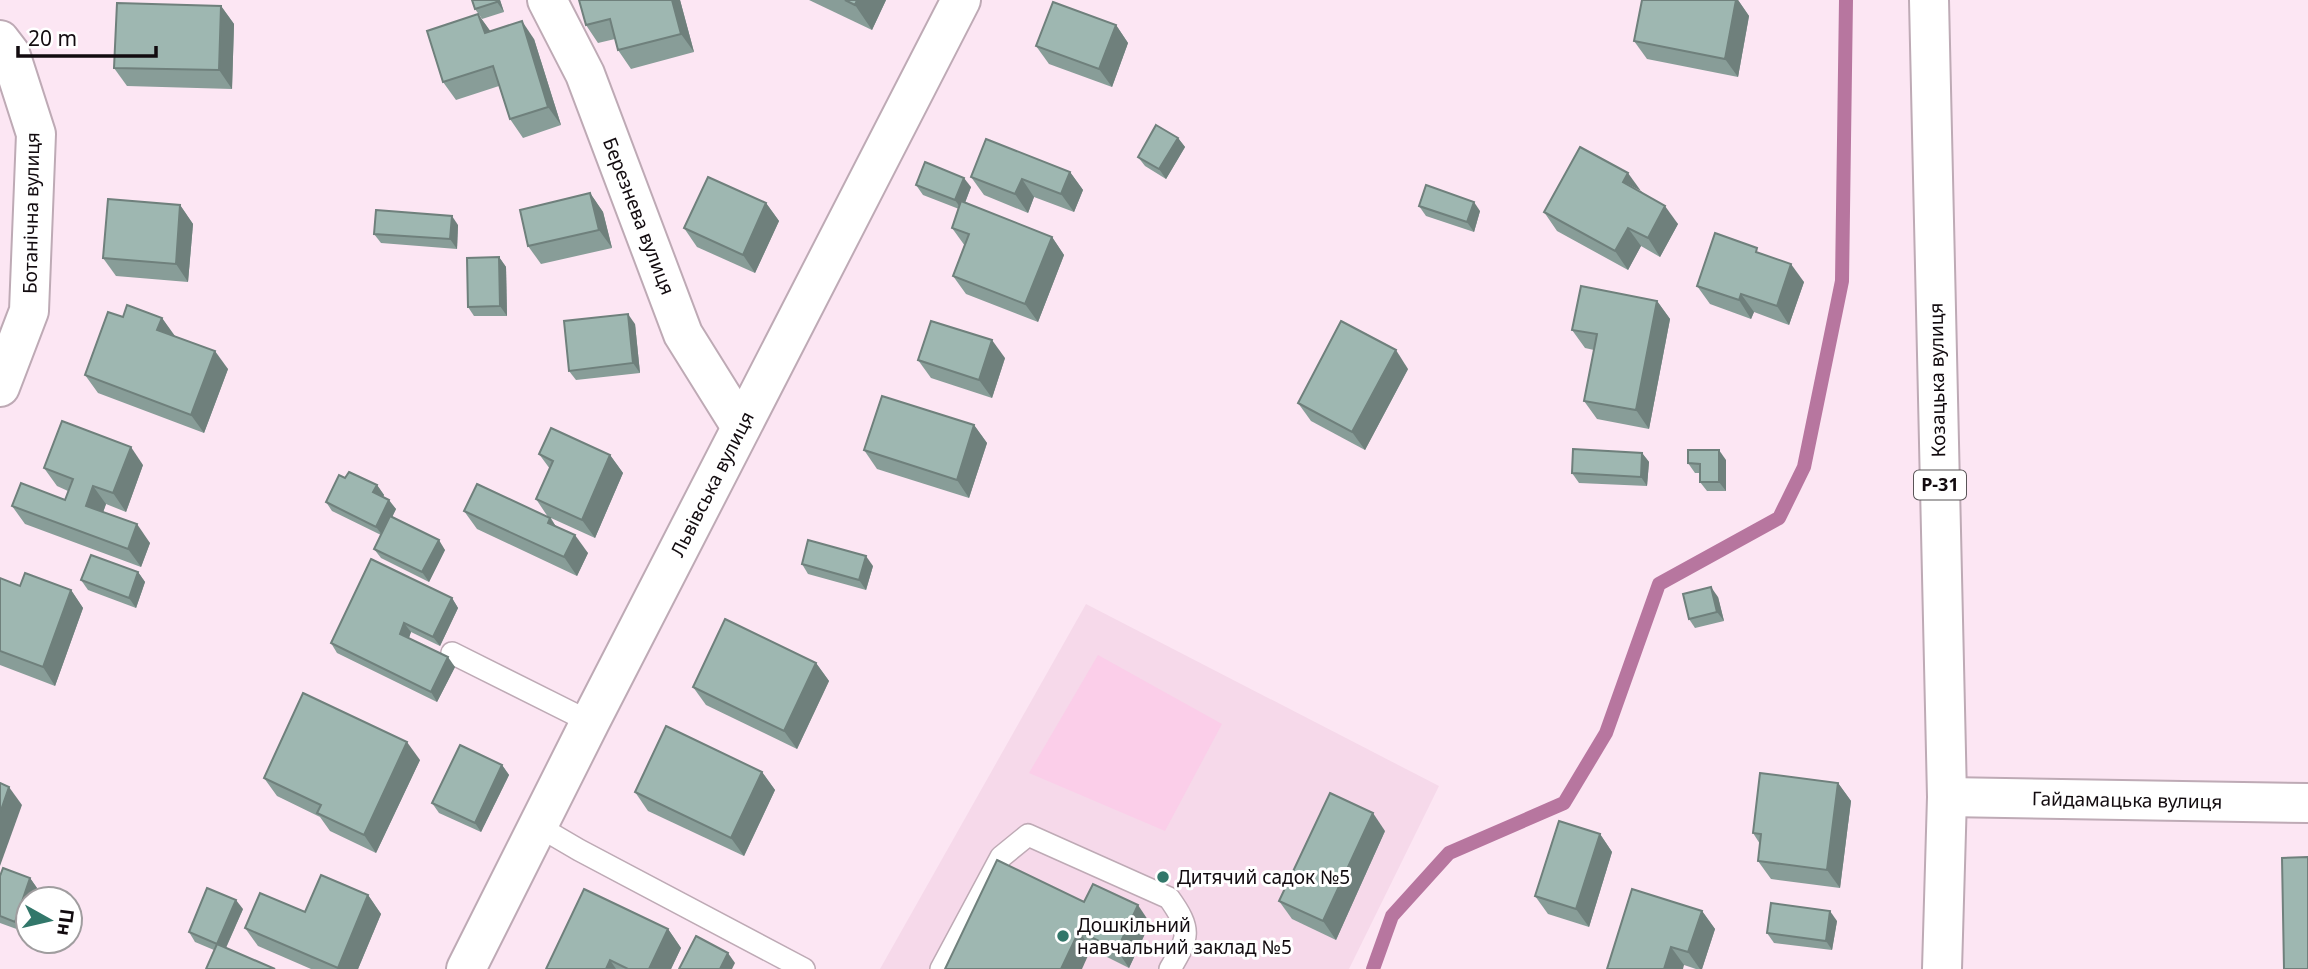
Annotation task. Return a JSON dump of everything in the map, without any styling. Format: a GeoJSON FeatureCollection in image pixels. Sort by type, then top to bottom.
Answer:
{"type":"FeatureCollection","features":[{"type":"Feature","properties":{"kind":"street","name":"Березнева вулиця"},"geometry":{"type":"LineString","coordinates":[[547,0],[585,74],[683,334],[741,427]]}},
{"type":"Feature","properties":{"kind":"street","name":"Львівська вулиця"},"geometry":{"type":"LineString","coordinates":[[466,969],[961,0]]}},
{"type":"Feature","properties":{"kind":"street","name":"Козацька вулиця"},"geometry":{"type":"LineString","coordinates":[[1929,0],[1947,797],[1942,969]]}},
{"type":"Feature","properties":{"kind":"street","name":"Ботанічна вулиця"},"geometry":{"type":"LineString","coordinates":[[0,40],[10,53],[36,134],[29,311],[0,387]]}},
{"type":"Feature","properties":{"kind":"street","name":"Гайдамацька вулиця"},"geometry":{"type":"LineString","coordinates":[[1947,797],[2308,803]]}},
{"type":"Feature","properties":{"kind":"lane"},"geometry":{"type":"LineString","coordinates":[[452,653],[590,722]]}},
{"type":"Feature","properties":{"kind":"lane"},"geometry":{"type":"LineString","coordinates":[[538,826],[804,969]]}},
{"type":"Feature","properties":{"kind":"lane"},"geometry":{"type":"LineString","coordinates":[[942,969],[1001,857],[1028,835],[1169,898],[1182,917],[1186,941],[1170,969]]}},
{"type":"Feature","properties":{"kind":"shaded area","name":"Дитячий садок №5"},"geometry":{"type":"Polygon","coordinates":[[[1086,604],[1439,786],[1349,969],[880,969],[1086,604]]]}},
{"type":"Feature","properties":{"kind":"shaded area"},"geometry":{"type":"Polygon","coordinates":[[[1098,655],[1222,724],[1165,831],[1029,773],[1098,655]]]}},
{"type":"Feature","properties":{"kind":"building"},"geometry":{"type":"Polygon","coordinates":[[[472,0],[496,0],[497,2],[475,9],[472,0]]]}},
{"type":"Feature","properties":{"kind":"building"},"geometry":{"type":"Polygon","coordinates":[[[579,0],[672,0],[681,34],[618,50],[610,19],[586,25],[579,0]]]}},
{"type":"Feature","properties":{"kind":"building"},"geometry":{"type":"Polygon","coordinates":[[[1642,0],[1736,0],[1725,59],[1634,41],[1642,0]]]}},
{"type":"Feature","properties":{"kind":"building"},"geometry":{"type":"Polygon","coordinates":[[[1053,2],[1116,25],[1099,69],[1036,46],[1053,2]]]}},
{"type":"Feature","properties":{"kind":"building"},"geometry":{"type":"Polygon","coordinates":[[[117,3],[221,6],[219,70],[114,68],[117,3]]]}},
{"type":"Feature","properties":{"kind":"building"},"geometry":{"type":"Polygon","coordinates":[[[478,14],[485,33],[522,21],[548,107],[510,119],[493,66],[443,82],[427,31],[478,14]]]}},
{"type":"Feature","properties":{"kind":"building"},"geometry":{"type":"Polygon","coordinates":[[[1156,125],[1178,138],[1159,169],[1138,157],[1156,125]]]}},
{"type":"Feature","properties":{"kind":"building"},"geometry":{"type":"Polygon","coordinates":[[[986,139],[1070,172],[1061,194],[1022,179],[1015,194],[971,177],[986,139]]]}},
{"type":"Feature","properties":{"kind":"building"},"geometry":{"type":"Polygon","coordinates":[[[1580,147],[1628,173],[1623,182],[1665,206],[1648,238],[1628,228],[1615,251],[1544,212],[1580,147]]]}},
{"type":"Feature","properties":{"kind":"building"},"geometry":{"type":"Polygon","coordinates":[[[925,162],[964,178],[955,200],[916,185],[925,162]]]}},
{"type":"Feature","properties":{"kind":"building"},"geometry":{"type":"Polygon","coordinates":[[[708,177],[766,203],[743,255],[684,228],[708,177]]]}},
{"type":"Feature","properties":{"kind":"building"},"geometry":{"type":"Polygon","coordinates":[[[1426,185],[1474,202],[1467,222],[1419,206],[1426,185]]]}},
{"type":"Feature","properties":{"kind":"building"},"geometry":{"type":"Polygon","coordinates":[[[590,193],[599,230],[528,246],[520,210],[590,193]]]}},
{"type":"Feature","properties":{"kind":"building"},"geometry":{"type":"Polygon","coordinates":[[[108,199],[180,205],[176,264],[103,258],[108,199]]]}},
{"type":"Feature","properties":{"kind":"building"},"geometry":{"type":"Polygon","coordinates":[[[961,201],[1052,237],[1025,304],[953,276],[969,234],[952,228],[961,201]]]}},
{"type":"Feature","properties":{"kind":"building"},"geometry":{"type":"Polygon","coordinates":[[[376,210],[452,216],[450,239],[374,234],[376,210]]]}},
{"type":"Feature","properties":{"kind":"building"},"geometry":{"type":"Polygon","coordinates":[[[1715,233],[1757,248],[1756,252],[1791,264],[1777,306],[1741,294],[1739,300],[1697,286],[1715,233]]]}},
{"type":"Feature","properties":{"kind":"building"},"geometry":{"type":"Polygon","coordinates":[[[499,257],[500,306],[468,307],[467,258],[499,257]]]}},
{"type":"Feature","properties":{"kind":"building"},"geometry":{"type":"Polygon","coordinates":[[[1581,286],[1657,301],[1636,410],[1584,401],[1597,334],[1572,330],[1581,286]]]}},
{"type":"Feature","properties":{"kind":"building"},"geometry":{"type":"Polygon","coordinates":[[[127,305],[162,318],[157,330],[215,351],[191,415],[85,375],[108,312],[123,317],[127,305]]]}},
{"type":"Feature","properties":{"kind":"building"},"geometry":{"type":"Polygon","coordinates":[[[628,314],[633,363],[569,371],[564,321],[628,314]]]}},
{"type":"Feature","properties":{"kind":"building"},"geometry":{"type":"Polygon","coordinates":[[[931,321],[992,340],[979,380],[918,360],[931,321]]]}},
{"type":"Feature","properties":{"kind":"building"},"geometry":{"type":"Polygon","coordinates":[[[1341,321],[1396,350],[1352,432],[1298,403],[1341,321]]]}},
{"type":"Feature","properties":{"kind":"building"},"geometry":{"type":"Polygon","coordinates":[[[882,396],[974,425],[957,480],[864,450],[882,396]]]}},
{"type":"Feature","properties":{"kind":"building"},"geometry":{"type":"Polygon","coordinates":[[[62,421],[131,447],[113,493],[93,486],[86,506],[137,524],[128,549],[12,506],[21,483],[65,500],[73,479],[44,468],[62,421]]]}},
{"type":"Feature","properties":{"kind":"building"},"geometry":{"type":"Polygon","coordinates":[[[551,428],[610,455],[582,520],[536,499],[553,461],[539,454],[551,428]]]}},
{"type":"Feature","properties":{"kind":"building"},"geometry":{"type":"Polygon","coordinates":[[[1573,449],[1642,453],[1641,477],[1572,473],[1573,449]]]}},
{"type":"Feature","properties":{"kind":"building"},"geometry":{"type":"Polygon","coordinates":[[[1688,450],[1719,450],[1719,482],[1700,482],[1700,464],[1688,463],[1688,450]]]}},
{"type":"Feature","properties":{"kind":"building"},"geometry":{"type":"Polygon","coordinates":[[[349,472],[377,485],[373,492],[389,500],[376,527],[326,502],[339,475],[345,478],[349,472]]]}},
{"type":"Feature","properties":{"kind":"building"},"geometry":{"type":"Polygon","coordinates":[[[477,484],[550,518],[548,523],[575,535],[564,557],[464,511],[477,484]]]}},
{"type":"Feature","properties":{"kind":"building"},"geometry":{"type":"Polygon","coordinates":[[[390,516],[439,540],[422,572],[374,549],[390,516]]]}},
{"type":"Feature","properties":{"kind":"building"},"geometry":{"type":"Polygon","coordinates":[[[808,540],[866,556],[859,580],[802,564],[808,540]]]}},
{"type":"Feature","properties":{"kind":"building"},"geometry":{"type":"Polygon","coordinates":[[[91,555],[138,572],[129,598],[81,580],[91,555]]]}},
{"type":"Feature","properties":{"kind":"building"},"geometry":{"type":"Polygon","coordinates":[[[371,559],[452,598],[433,637],[404,623],[400,634],[448,657],[431,692],[331,643],[371,559]]]}},
{"type":"Feature","properties":{"kind":"building"},"geometry":{"type":"Polygon","coordinates":[[[25,573],[71,590],[43,667],[0,651],[0,578],[20,586],[25,573]]]}},
{"type":"Feature","properties":{"kind":"building"},"geometry":{"type":"Polygon","coordinates":[[[1711,587],[1717,612],[1689,619],[1683,594],[1711,587]]]}},
{"type":"Feature","properties":{"kind":"building"},"geometry":{"type":"Polygon","coordinates":[[[725,619],[816,663],[784,731],[693,687],[725,619]]]}},
{"type":"Feature","properties":{"kind":"building"},"geometry":{"type":"Polygon","coordinates":[[[303,693],[407,742],[364,835],[317,813],[321,805],[264,778],[303,693]]]}},
{"type":"Feature","properties":{"kind":"building"},"geometry":{"type":"Polygon","coordinates":[[[666,726],[762,772],[731,838],[635,792],[666,726]]]}},
{"type":"Feature","properties":{"kind":"building"},"geometry":{"type":"Polygon","coordinates":[[[460,745],[502,765],[475,823],[432,803],[460,745]]]}},
{"type":"Feature","properties":{"kind":"building"},"geometry":{"type":"Polygon","coordinates":[[[1760,773],[1838,783],[1827,870],[1758,861],[1761,834],[1753,833],[1760,773]]]}},
{"type":"Feature","properties":{"kind":"building"},"geometry":{"type":"Polygon","coordinates":[[[0,783],[9,787],[0,813],[0,783]]]}},
{"type":"Feature","properties":{"kind":"building"},"geometry":{"type":"Polygon","coordinates":[[[1330,793],[1373,813],[1323,921],[1279,901],[1330,793]]]}},
{"type":"Feature","properties":{"kind":"building"},"geometry":{"type":"Polygon","coordinates":[[[1559,821],[1600,834],[1576,909],[1535,896],[1559,821]]]}},
{"type":"Feature","properties":{"kind":"building"},"geometry":{"type":"Polygon","coordinates":[[[2308,857],[2308,969],[2284,969],[2282,858],[2308,857]]]}},
{"type":"Feature","properties":{"kind":"building","name":"Дошкільний навчальний заклад №5"},"geometry":{"type":"Polygon","coordinates":[[[997,860],[1084,902],[1093,884],[1138,905],[1117,950],[1079,931],[1061,969],[945,969],[997,860]]]}},
{"type":"Feature","properties":{"kind":"building"},"geometry":{"type":"Polygon","coordinates":[[[3,868],[30,878],[28,885],[14,885],[14,922],[0,916],[0,876],[3,868]]]}},
{"type":"Feature","properties":{"kind":"building"},"geometry":{"type":"Polygon","coordinates":[[[321,875],[368,895],[338,968],[245,928],[260,893],[305,912],[321,875]]]}},
{"type":"Feature","properties":{"kind":"building"},"geometry":{"type":"Polygon","coordinates":[[[207,888],[236,900],[217,944],[189,932],[207,888]]]}},
{"type":"Feature","properties":{"kind":"building"},"geometry":{"type":"Polygon","coordinates":[[[584,889],[668,929],[649,969],[628,969],[610,960],[606,969],[546,969],[584,889]]]}},
{"type":"Feature","properties":{"kind":"building"},"geometry":{"type":"Polygon","coordinates":[[[1632,889],[1702,911],[1688,952],[1671,947],[1664,969],[1607,969],[1632,889]]]}},
{"type":"Feature","properties":{"kind":"building"},"geometry":{"type":"Polygon","coordinates":[[[1771,903],[1830,911],[1826,941],[1767,933],[1771,903]]]}},
{"type":"Feature","properties":{"kind":"building"},"geometry":{"type":"Polygon","coordinates":[[[696,936],[728,953],[720,969],[679,969],[696,936]]]}},
{"type":"Feature","properties":{"kind":"building"},"geometry":{"type":"Polygon","coordinates":[[[217,944],[275,969],[206,969],[217,944]]]}},
{"type":"Feature","properties":{"kind":"waterway"},"geometry":{"type":"LineString","coordinates":[[1373,969],[1392,916],[1449,853],[1564,803],[1606,733],[1659,584],[1779,518],[1804,467],[1842,281],[1846,0]]}},
{"type":"Feature","properties":{"kind":"place","name":"Дитячий садок №5"},"geometry":{"type":"Point","coordinates":[1163,877]}},
{"type":"Feature","properties":{"kind":"place","name":"Дошкільний навчальний заклад №5"},"geometry":{"type":"Point","coordinates":[1063,936]}}]}
